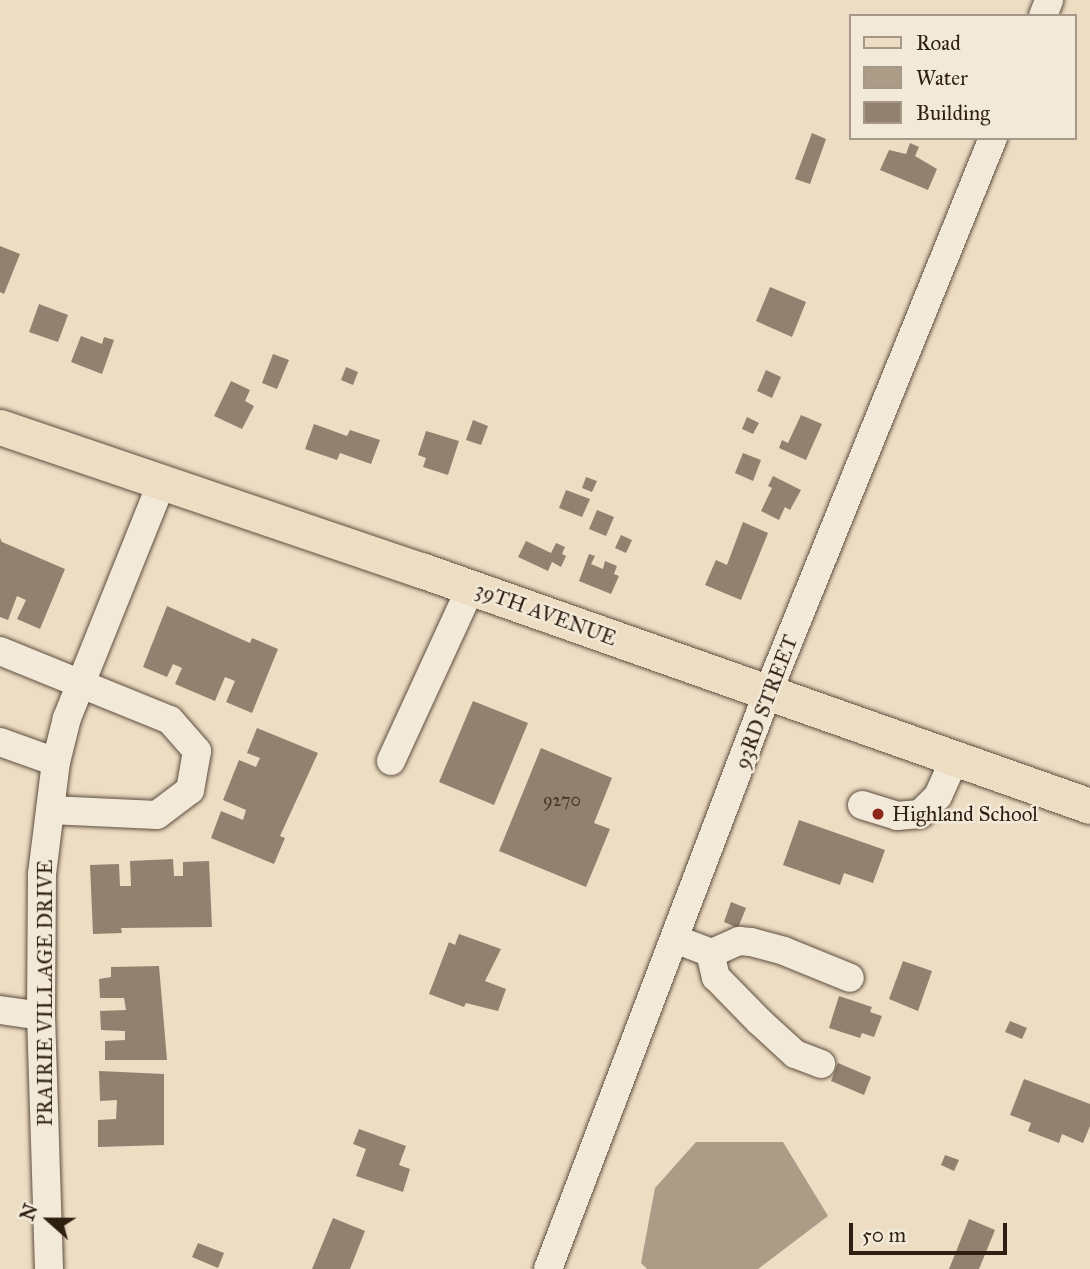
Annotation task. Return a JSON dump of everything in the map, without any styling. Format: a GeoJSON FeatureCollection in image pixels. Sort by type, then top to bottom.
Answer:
{"type":"FeatureCollection","features":[{"type":"Feature","properties":{"kind":"main road","name":"39TH AVENUE"},"geometry":{"type":"LineString","coordinates":[[0,427],[161,484],[471,587],[1090,806]]}},
{"type":"Feature","properties":{"kind":"street","name":"93RD STREET"},"geometry":{"type":"LineString","coordinates":[[548,1269],[768,692],[992,140]]}},
{"type":"Feature","properties":{"kind":"street","name":"PRAIRIE VILLAGE DRIVE"},"geometry":{"type":"LineString","coordinates":[[49,1269],[41,1016],[42,874],[56,762],[67,718],[161,484]]}},
{"type":"Feature","properties":{"kind":"street"},"geometry":{"type":"LineString","coordinates":[[391,761],[471,587]]}},
{"type":"Feature","properties":{"kind":"street"},"geometry":{"type":"LineString","coordinates":[[0,651],[170,720],[197,751],[190,790],[157,815],[50,810]]}},
{"type":"Feature","properties":{"kind":"street"},"geometry":{"type":"LineString","coordinates":[[0,742],[56,762]]}},
{"type":"Feature","properties":{"kind":"street"},"geometry":{"type":"LineString","coordinates":[[862,805],[897,816],[920,814],[938,796],[955,758]]}},
{"type":"Feature","properties":{"kind":"street"},"geometry":{"type":"LineString","coordinates":[[675,939],[710,952],[739,941],[751,942],[784,951],[850,978]]}},
{"type":"Feature","properties":{"kind":"street"},"geometry":{"type":"LineString","coordinates":[[710,952],[716,977],[795,1054],[821,1064]]}},
{"type":"Feature","properties":{"kind":"street"},"geometry":{"type":"LineString","coordinates":[[0,1010],[41,1016]]}},
{"type":"Feature","properties":{"kind":"water"},"geometry":{"type":"Polygon","coordinates":[[[696,1142],[783,1142],[828,1216],[758,1269],[647,1269],[641,1263],[655,1188],[696,1142]]]}},
{"type":"Feature","properties":{"kind":"building"},"geometry":{"type":"Polygon","coordinates":[[[812,133],[826,139],[810,184],[795,179],[812,133]]]}},
{"type":"Feature","properties":{"kind":"building"},"geometry":{"type":"Polygon","coordinates":[[[910,143],[919,147],[915,156],[937,169],[928,190],[880,170],[889,150],[906,154],[910,143]]]}},
{"type":"Feature","properties":{"kind":"building"},"geometry":{"type":"Polygon","coordinates":[[[0,246],[20,254],[4,294],[0,292],[0,246]]]}},
{"type":"Feature","properties":{"kind":"building"},"geometry":{"type":"Polygon","coordinates":[[[770,287],[806,302],[792,337],[756,321],[770,287]]]}},
{"type":"Feature","properties":{"kind":"building"},"geometry":{"type":"Polygon","coordinates":[[[39,304],[68,315],[58,342],[29,332],[39,304]]]}},
{"type":"Feature","properties":{"kind":"building"},"geometry":{"type":"Polygon","coordinates":[[[81,336],[102,344],[104,337],[114,340],[102,374],[71,362],[81,336]]]}},
{"type":"Feature","properties":{"kind":"building"},"geometry":{"type":"Polygon","coordinates":[[[273,354],[289,360],[277,389],[262,383],[273,354]]]}},
{"type":"Feature","properties":{"kind":"building"},"geometry":{"type":"Polygon","coordinates":[[[346,367],[358,372],[353,385],[341,380],[346,367]]]}},
{"type":"Feature","properties":{"kind":"building"},"geometry":{"type":"Polygon","coordinates":[[[766,370],[781,377],[772,398],[757,391],[766,370]]]}},
{"type":"Feature","properties":{"kind":"building"},"geometry":{"type":"Polygon","coordinates":[[[231,381],[250,390],[245,401],[254,406],[242,429],[214,416],[231,381]]]}},
{"type":"Feature","properties":{"kind":"building"},"geometry":{"type":"Polygon","coordinates":[[[801,415],[822,424],[806,460],[779,448],[782,440],[788,443],[801,415]]]}},
{"type":"Feature","properties":{"kind":"building"},"geometry":{"type":"Polygon","coordinates":[[[747,417],[759,423],[753,434],[742,429],[747,417]]]}},
{"type":"Feature","properties":{"kind":"building"},"geometry":{"type":"Polygon","coordinates":[[[473,420],[488,426],[481,445],[466,440],[473,420]]]}},
{"type":"Feature","properties":{"kind":"building"},"geometry":{"type":"Polygon","coordinates":[[[314,424],[347,436],[350,430],[380,440],[371,464],[340,453],[337,460],[305,449],[314,424]]]}},
{"type":"Feature","properties":{"kind":"building"},"geometry":{"type":"Polygon","coordinates":[[[426,431],[459,441],[448,475],[423,467],[426,458],[418,455],[426,431]]]}},
{"type":"Feature","properties":{"kind":"building"},"geometry":{"type":"Polygon","coordinates":[[[743,453],[761,460],[753,481],[735,473],[743,453]]]}},
{"type":"Feature","properties":{"kind":"building"},"geometry":{"type":"Polygon","coordinates":[[[773,476],[801,490],[790,510],[785,507],[779,520],[761,511],[772,488],[768,486],[773,476]]]}},
{"type":"Feature","properties":{"kind":"building"},"geometry":{"type":"Polygon","coordinates":[[[586,477],[597,481],[592,492],[582,488],[586,477]]]}},
{"type":"Feature","properties":{"kind":"building"},"geometry":{"type":"Polygon","coordinates":[[[566,490],[590,499],[582,517],[559,508],[566,490]]]}},
{"type":"Feature","properties":{"kind":"building"},"geometry":{"type":"Polygon","coordinates":[[[597,510],[614,517],[606,536],[589,529],[597,510]]]}},
{"type":"Feature","properties":{"kind":"building"},"geometry":{"type":"Polygon","coordinates":[[[743,522],[768,533],[741,600],[705,585],[716,560],[727,565],[743,522]]]}},
{"type":"Feature","properties":{"kind":"building"},"geometry":{"type":"Polygon","coordinates":[[[621,535],[632,540],[626,553],[615,548],[621,535]]]}},
{"type":"Feature","properties":{"kind":"building"},"geometry":{"type":"Polygon","coordinates":[[[0,538],[2,542],[65,569],[40,629],[17,619],[26,600],[17,596],[8,620],[0,617],[0,538]]]}},
{"type":"Feature","properties":{"kind":"building"},"geometry":{"type":"Polygon","coordinates":[[[526,541],[551,553],[556,543],[565,547],[562,554],[566,556],[561,567],[552,562],[548,571],[518,557],[526,541]]]}},
{"type":"Feature","properties":{"kind":"building"},"geometry":{"type":"Polygon","coordinates":[[[589,554],[595,556],[591,564],[603,569],[605,561],[617,566],[614,574],[619,576],[611,594],[579,581],[589,554]]]}},
{"type":"Feature","properties":{"kind":"building"},"geometry":{"type":"Polygon","coordinates":[[[167,606],[250,643],[252,638],[278,649],[252,713],[226,702],[235,681],[225,677],[215,701],[175,684],[182,668],[173,664],[167,677],[143,667],[167,606]]]}},
{"type":"Feature","properties":{"kind":"building"},"geometry":{"type":"Polygon","coordinates":[[[473,701],[528,723],[494,805],[439,782],[473,701]]]}},
{"type":"Feature","properties":{"kind":"building"},"geometry":{"type":"Polygon","coordinates":[[[257,728],[318,753],[280,836],[285,838],[274,864],[211,838],[221,811],[243,820],[246,810],[223,800],[239,760],[256,767],[260,758],[247,753],[257,728]]]}},
{"type":"Feature","properties":{"kind":"building"},"geometry":{"type":"Polygon","coordinates":[[[541,748],[612,778],[594,823],[610,829],[586,887],[499,851],[541,748]]]}},
{"type":"Feature","properties":{"kind":"building"},"geometry":{"type":"Polygon","coordinates":[[[799,820],[885,850],[873,883],[844,873],[840,885],[783,865],[799,820]]]}},
{"type":"Feature","properties":{"kind":"building"},"geometry":{"type":"Polygon","coordinates":[[[173,859],[174,876],[183,876],[183,862],[209,861],[212,927],[121,928],[122,933],[93,934],[90,865],[119,864],[120,886],[131,886],[130,861],[173,859]]]}},
{"type":"Feature","properties":{"kind":"building"},"geometry":{"type":"Polygon","coordinates":[[[731,902],[746,908],[738,928],[724,922],[731,902]]]}},
{"type":"Feature","properties":{"kind":"building"},"geometry":{"type":"Polygon","coordinates":[[[459,934],[501,949],[485,981],[506,989],[498,1011],[466,1003],[464,1007],[429,994],[449,942],[455,945],[459,934]]]}},
{"type":"Feature","properties":{"kind":"building"},"geometry":{"type":"Polygon","coordinates":[[[903,961],[932,971],[918,1011],[889,999],[903,961]]]}},
{"type":"Feature","properties":{"kind":"building"},"geometry":{"type":"Polygon","coordinates":[[[159,966],[167,1060],[105,1060],[105,1041],[125,1040],[125,1031],[101,1030],[100,1011],[126,1010],[124,998],[100,998],[99,979],[111,977],[111,967],[159,966]]]}},
{"type":"Feature","properties":{"kind":"building"},"geometry":{"type":"Polygon","coordinates":[[[839,996],[872,1007],[870,1012],[882,1016],[874,1037],[862,1033],[860,1038],[829,1028],[839,996]]]}},
{"type":"Feature","properties":{"kind":"building"},"geometry":{"type":"Polygon","coordinates":[[[1010,1021],[1027,1028],[1022,1039],[1005,1032],[1010,1021]]]}},
{"type":"Feature","properties":{"kind":"building"},"geometry":{"type":"Polygon","coordinates":[[[838,1063],[871,1077],[864,1095],[831,1081],[838,1063]]]}},
{"type":"Feature","properties":{"kind":"building"},"geometry":{"type":"Polygon","coordinates":[[[99,1071],[164,1074],[164,1145],[98,1147],[98,1120],[116,1119],[117,1100],[100,1101],[99,1071]]]}},
{"type":"Feature","properties":{"kind":"building"},"geometry":{"type":"Polygon","coordinates":[[[1024,1079],[1090,1104],[1090,1126],[1083,1143],[1062,1134],[1059,1143],[1028,1131],[1031,1123],[1010,1115],[1024,1079]]]}},
{"type":"Feature","properties":{"kind":"building"},"geometry":{"type":"Polygon","coordinates":[[[359,1129],[406,1146],[399,1165],[410,1169],[403,1192],[356,1176],[366,1149],[353,1144],[359,1129]]]}},
{"type":"Feature","properties":{"kind":"building"},"geometry":{"type":"Polygon","coordinates":[[[945,1155],[959,1160],[954,1171],[941,1165],[945,1155]]]}},
{"type":"Feature","properties":{"kind":"building"},"geometry":{"type":"Polygon","coordinates":[[[333,1218],[365,1231],[350,1269],[312,1269],[333,1218]]]}},
{"type":"Feature","properties":{"kind":"building"},"geometry":{"type":"Polygon","coordinates":[[[969,1219],[995,1230],[979,1269],[949,1269],[969,1219]]]}},
{"type":"Feature","properties":{"kind":"building"},"geometry":{"type":"Polygon","coordinates":[[[198,1243],[224,1253],[218,1268],[192,1257],[198,1243]]]}},
{"type":"Feature","properties":{"kind":"place","name":"Highland School"},"geometry":{"type":"Point","coordinates":[878,814]}}]}
